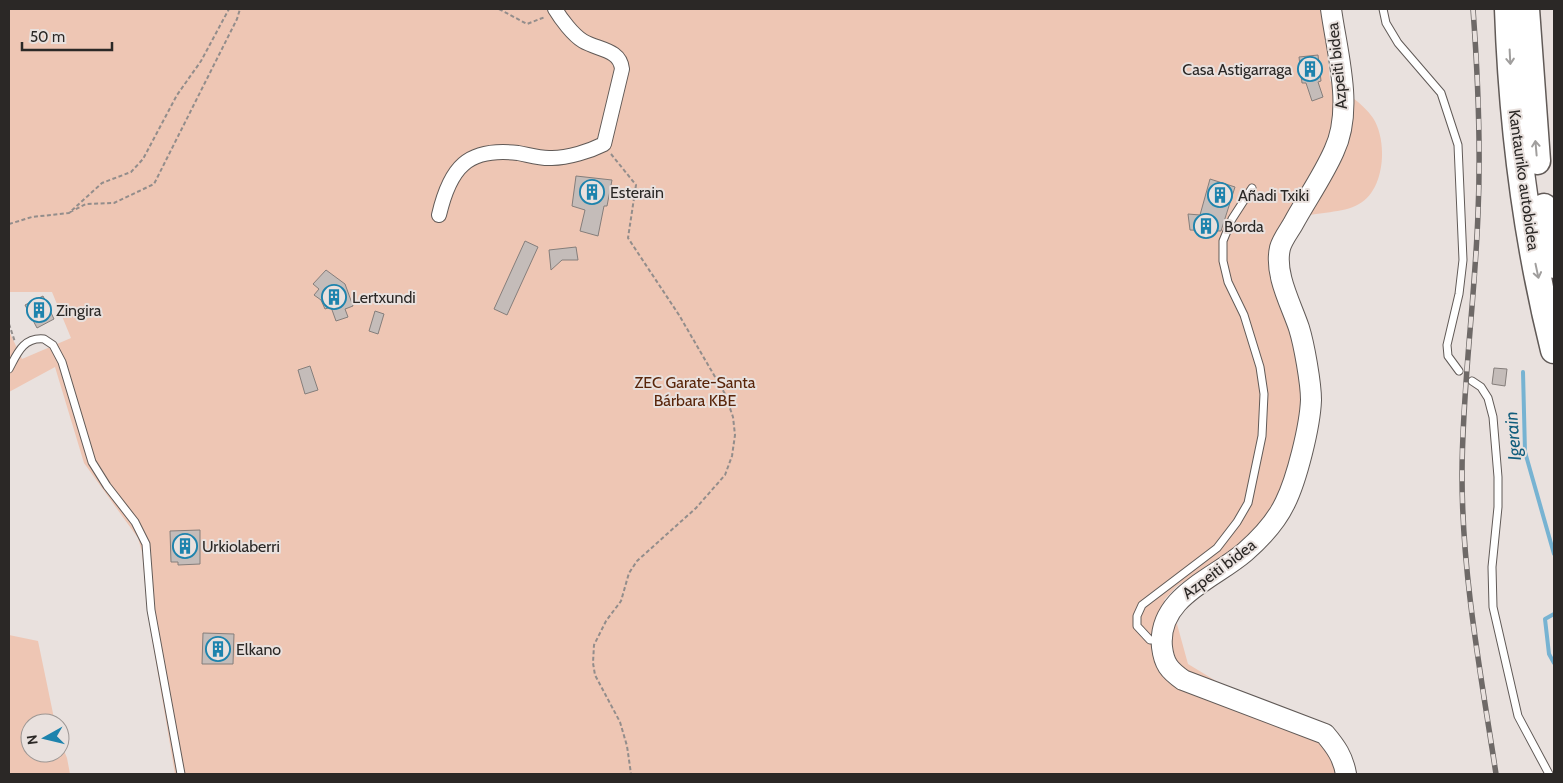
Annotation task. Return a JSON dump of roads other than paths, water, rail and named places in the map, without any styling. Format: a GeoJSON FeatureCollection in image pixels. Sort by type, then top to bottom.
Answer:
{"type":"FeatureCollection","features":[{"type":"Feature","properties":{"kind":"highway","name":"Kantauriko autobidea"},"geometry":{"type":"LineString","coordinates":[[1508,9],[1510,67],[1522,182],[1533,256],[1554,350]]}},
{"type":"Feature","properties":{"kind":"highway","name":"Kantauriko autobidea"},"geometry":{"type":"LineString","coordinates":[[1526,9],[1539,179],[1554,265]]}},
{"type":"Feature","properties":{"kind":"main road","name":"Azpeiti bidea"},"geometry":{"type":"LineString","coordinates":[[1331,9],[1343,97],[1342,122],[1335,150],[1280,246],[1280,269],[1300,330],[1311,399],[1299,465],[1285,503],[1268,531],[1244,553],[1179,599],[1169,612],[1163,627],[1161,640],[1163,658],[1169,670],[1183,680],[1325,734],[1337,748],[1344,763],[1346,774]]}},
{"type":"Feature","properties":{"kind":"street"},"geometry":{"type":"LineString","coordinates":[[439,215],[452,174],[463,163],[475,156],[493,152],[552,158],[604,144],[622,69],[621,61],[616,55],[582,41],[555,10]]}},
{"type":"Feature","properties":{"kind":"lane"},"geometry":{"type":"LineString","coordinates":[[1383,9],[1386,23],[1398,43],[1441,93],[1458,145],[1463,260],[1459,294],[1447,345],[1448,356],[1459,371]]}},
{"type":"Feature","properties":{"kind":"lane"},"geometry":{"type":"LineString","coordinates":[[1161,640],[1150,640],[1137,626],[1137,616],[1142,606],[1217,548],[1237,522],[1248,503],[1262,436],[1264,394],[1260,367],[1244,315],[1228,282],[1223,261],[1223,241],[1232,219],[1252,188]]}},
{"type":"Feature","properties":{"kind":"lane"},"geometry":{"type":"LineString","coordinates":[[9,369],[18,352],[28,341],[40,338],[48,341],[56,350],[92,462],[142,534],[147,549],[151,610],[181,774]]}},
{"type":"Feature","properties":{"kind":"lane"},"geometry":{"type":"LineString","coordinates":[[1472,381],[1481,387],[1488,398],[1493,418],[1498,477],[1498,507],[1492,567],[1493,607],[1518,716],[1548,774]]}},
{"type":"Feature","properties":{"kind":"waterway","name":"Igerain"},"geometry":{"type":"LineString","coordinates":[[1523,372],[1525,452],[1554,554]]}},
{"type":"Feature","properties":{"kind":"waterway","name":"Igerain"},"geometry":{"type":"LineString","coordinates":[[1554,614],[1545,619],[1549,654],[1554,663]]}},
{"type":"Feature","properties":{"kind":"railway"},"geometry":{"type":"LineString","coordinates":[[1473,9],[1478,111],[1479,188],[1464,410],[1463,513],[1473,625],[1496,774]]}},
{"type":"Feature","properties":{"kind":"place","name":"Casa Astigarraga"},"geometry":{"type":"Point","coordinates":[1310,69]}},
{"type":"Feature","properties":{"kind":"place","name":"Esterain"},"geometry":{"type":"Point","coordinates":[592,192]}},
{"type":"Feature","properties":{"kind":"place","name":"Añadi Txiki"},"geometry":{"type":"Point","coordinates":[1220,195]}},
{"type":"Feature","properties":{"kind":"place","name":"Borda"},"geometry":{"type":"Point","coordinates":[1206,226]}},
{"type":"Feature","properties":{"kind":"place","name":"Lertxundi"},"geometry":{"type":"Point","coordinates":[334,297]}},
{"type":"Feature","properties":{"kind":"place","name":"Zingira"},"geometry":{"type":"Point","coordinates":[39,310]}},
{"type":"Feature","properties":{"kind":"place","name":"Urkiolaberri"},"geometry":{"type":"Point","coordinates":[185,546]}},
{"type":"Feature","properties":{"kind":"place","name":"Elkano"},"geometry":{"type":"Point","coordinates":[218,649]}},
{"type":"Feature","properties":{"kind":"park label","name":"ZEC Garate-Santa Bárbara KBE"},"geometry":{"type":"Point","coordinates":[695,391]}}]}
